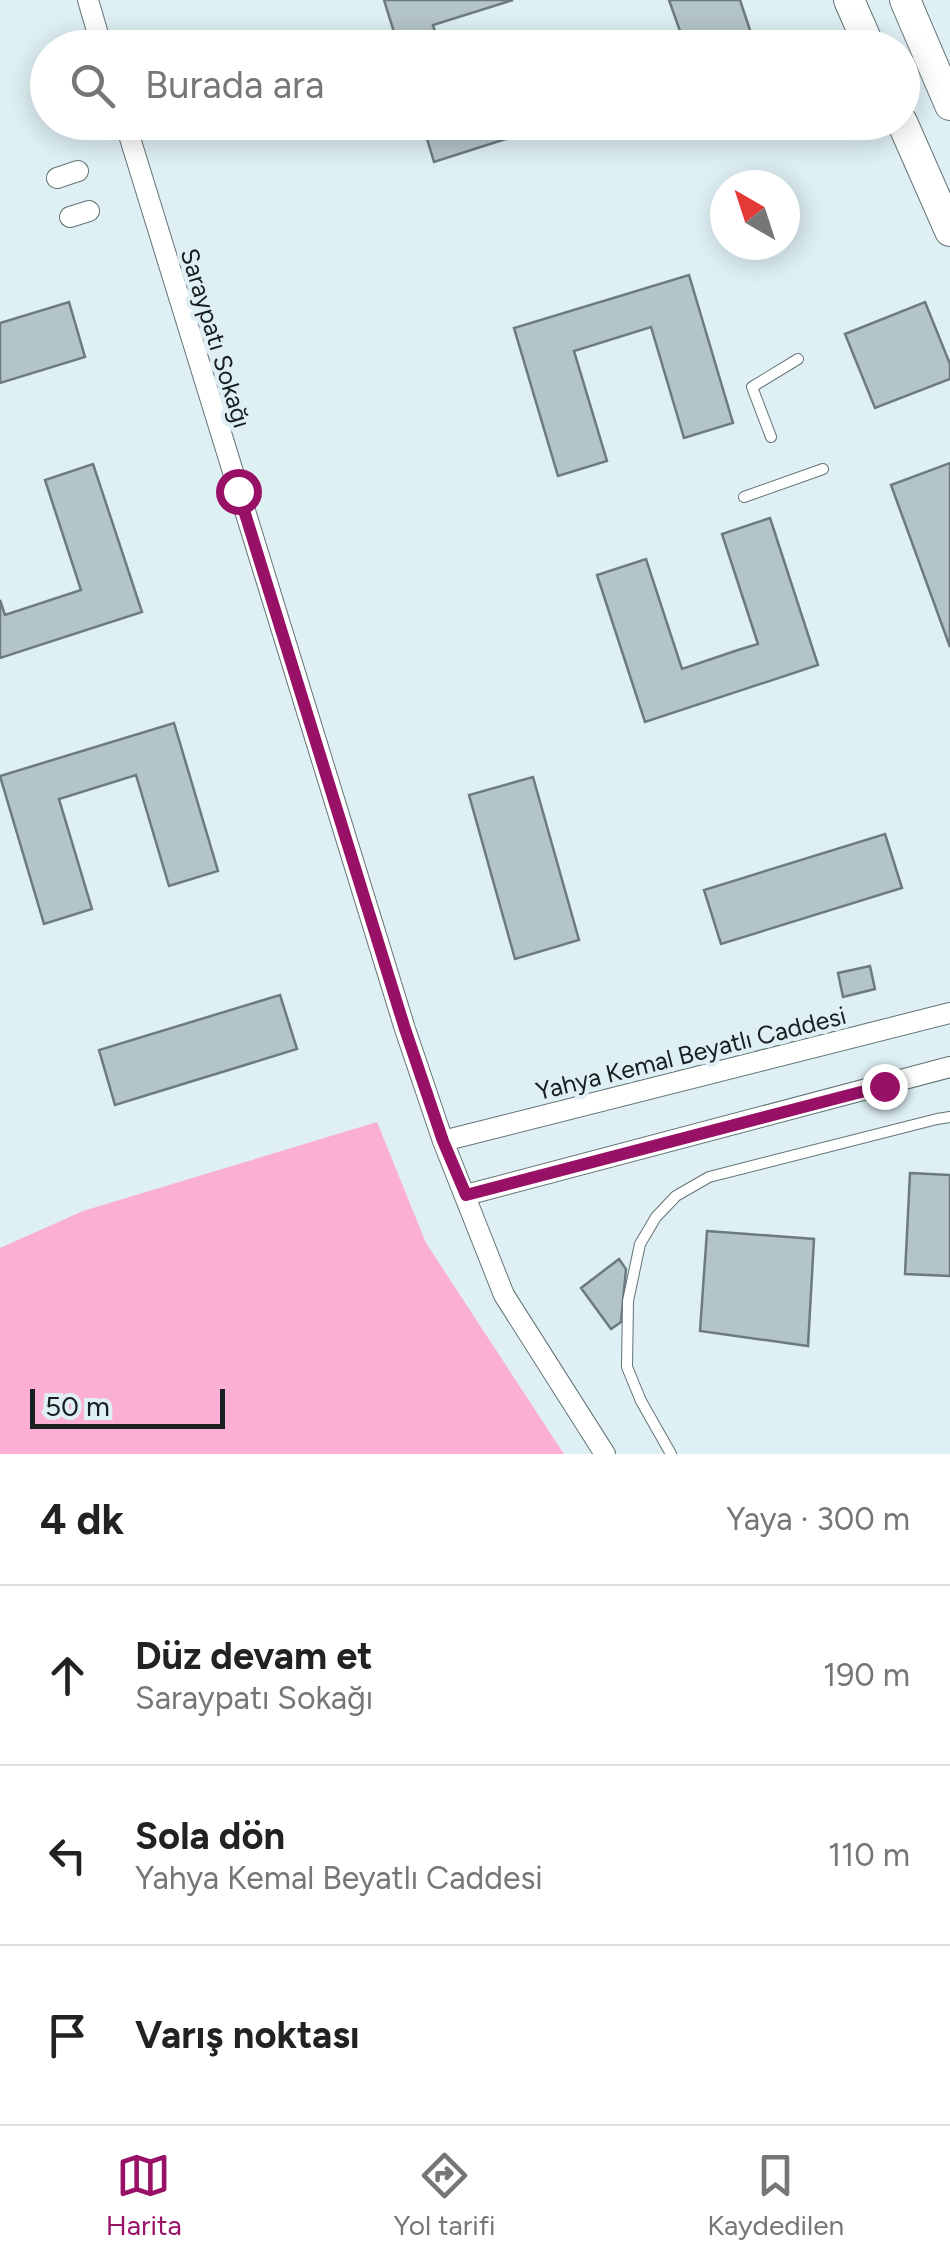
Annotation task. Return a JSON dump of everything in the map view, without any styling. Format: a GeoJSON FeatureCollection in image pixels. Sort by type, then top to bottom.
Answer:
{"type":"FeatureCollection","features":[{"type":"Feature","properties":{"kind":"main road"},"geometry":{"type":"LineString","coordinates":[[850,0],[862,30]]}},
{"type":"Feature","properties":{"kind":"main road"},"geometry":{"type":"LineString","coordinates":[[905,0],[918,30]]}},
{"type":"Feature","properties":{"kind":"main road"},"geometry":{"type":"LineString","coordinates":[[920,35],[950,105]]}},
{"type":"Feature","properties":{"kind":"main road"},"geometry":{"type":"LineString","coordinates":[[910,140],[950,232]]}},
{"type":"Feature","properties":{"kind":"street"},"geometry":{"type":"LineString","coordinates":[[88,0],[97,30]]}},
{"type":"Feature","properties":{"kind":"street","name":"Saraypatı Sokağı"},"geometry":{"type":"LineString","coordinates":[[130,140],[443,1141],[504,1294],[605,1454]]}},
{"type":"Feature","properties":{"kind":"street"},"geometry":{"type":"LineString","coordinates":[[57,178],[78,171]]}},
{"type":"Feature","properties":{"kind":"street","name":"Yahya Kemal Beyatlı Caddesi"},"geometry":{"type":"LineString","coordinates":[[443,1141],[950,1013]]}},
{"type":"Feature","properties":{"kind":"street"},"geometry":{"type":"LineString","coordinates":[[466,1195],[950,1067]]}},
{"type":"Feature","properties":{"kind":"lane"},"geometry":{"type":"LineString","coordinates":[[771,437],[752,387],[798,359]]}},
{"type":"Feature","properties":{"kind":"lane"},"geometry":{"type":"LineString","coordinates":[[744,497],[823,468]]}},
{"type":"Feature","properties":{"kind":"lane"},"geometry":{"type":"LineString","coordinates":[[672,1454],[641,1401],[627,1367],[628,1301],[640,1244],[656,1217],[676,1196],[709,1177],[950,1117]]}},
{"type":"Feature","properties":{"kind":"shaded area"},"geometry":{"type":"Polygon","coordinates":[[[377,1122],[426,1243],[564,1454],[0,1454],[0,1248],[83,1211],[377,1122]]]}},
{"type":"Feature","properties":{"kind":"building"},"geometry":{"type":"Polygon","coordinates":[[[384,0],[513,0],[433,25],[435,30],[393,30],[384,0]]]}},
{"type":"Feature","properties":{"kind":"building"},"geometry":{"type":"Polygon","coordinates":[[[669,0],[740,0],[750,30],[680,30],[669,0]]]}},
{"type":"Feature","properties":{"kind":"building"},"geometry":{"type":"Polygon","coordinates":[[[427,140],[503,140],[434,162],[427,140]]]}},
{"type":"Feature","properties":{"kind":"building"},"geometry":{"type":"Polygon","coordinates":[[[689,275],[733,423],[684,438],[651,327],[574,351],[607,461],[558,476],[514,328],[689,275]]]}},
{"type":"Feature","properties":{"kind":"building"},"geometry":{"type":"Polygon","coordinates":[[[69,302],[85,357],[0,383],[0,323],[69,302]]]}},
{"type":"Feature","properties":{"kind":"building"},"geometry":{"type":"Polygon","coordinates":[[[925,302],[950,364],[950,379],[875,408],[845,334],[925,302]]]}},
{"type":"Feature","properties":{"kind":"building"},"geometry":{"type":"Polygon","coordinates":[[[950,463],[950,647],[891,485],[950,463]]]}},
{"type":"Feature","properties":{"kind":"building"},"geometry":{"type":"Polygon","coordinates":[[[93,464],[142,612],[0,658],[0,600],[5,615],[81,590],[45,480],[93,464]]]}},
{"type":"Feature","properties":{"kind":"building"},"geometry":{"type":"Polygon","coordinates":[[[770,518],[818,665],[645,722],[597,575],[646,559],[682,669],[758,644],[722,534],[770,518]]]}},
{"type":"Feature","properties":{"kind":"building"},"geometry":{"type":"Polygon","coordinates":[[[174,723],[218,871],[169,886],[136,775],[59,799],[92,909],[44,924],[0,776],[174,723]]]}},
{"type":"Feature","properties":{"kind":"building"},"geometry":{"type":"Polygon","coordinates":[[[533,777],[579,940],[515,959],[469,795],[533,777]]]}},
{"type":"Feature","properties":{"kind":"building"},"geometry":{"type":"Polygon","coordinates":[[[885,834],[902,888],[721,944],[704,890],[885,834]]]}},
{"type":"Feature","properties":{"kind":"building"},"geometry":{"type":"Polygon","coordinates":[[[870,966],[875,989],[843,997],[838,973],[870,966]]]}},
{"type":"Feature","properties":{"kind":"building"},"geometry":{"type":"Polygon","coordinates":[[[280,995],[297,1049],[115,1105],[99,1050],[280,995]]]}},
{"type":"Feature","properties":{"kind":"building"},"geometry":{"type":"Polygon","coordinates":[[[910,1173],[950,1175],[950,1276],[905,1274],[910,1173]]]}},
{"type":"Feature","properties":{"kind":"building"},"geometry":{"type":"Polygon","coordinates":[[[707,1231],[814,1239],[808,1346],[700,1331],[707,1231]]]}},
{"type":"Feature","properties":{"kind":"building"},"geometry":{"type":"Polygon","coordinates":[[[619,1259],[626,1269],[621,1322],[611,1329],[581,1288],[619,1259]]]}},
{"type":"Feature","properties":{"kind":"route"},"geometry":{"type":"LineString","coordinates":[[238,491],[405,1029],[466,1195],[884,1086]]}}]}
